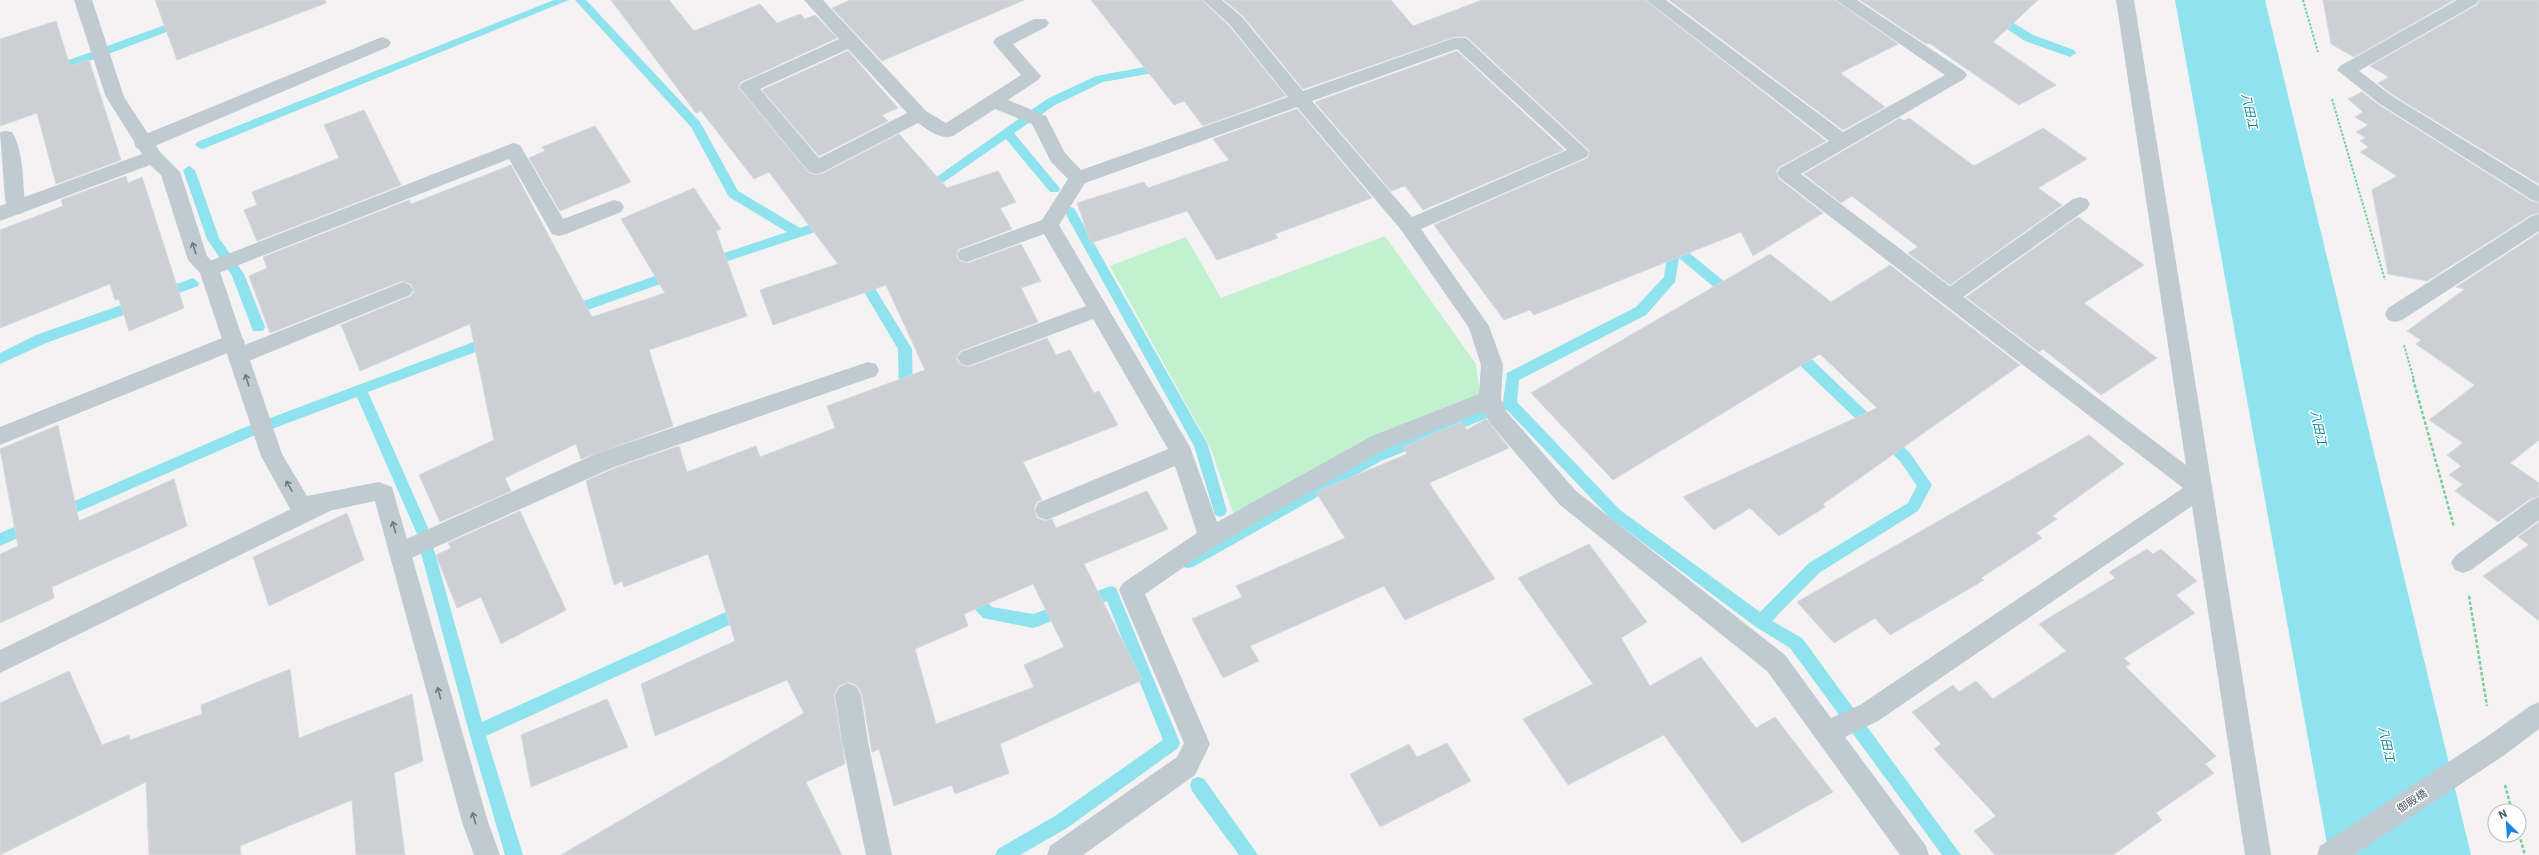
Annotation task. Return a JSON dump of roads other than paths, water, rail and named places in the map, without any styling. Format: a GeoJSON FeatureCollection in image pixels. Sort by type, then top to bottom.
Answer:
{"type":"FeatureCollection","features":[{"type":"Feature","properties":{"kind":"street"},"geometry":{"type":"LineString","coordinates":[[83,0],[115,97],[148,150],[170,172],[198,260],[209,269],[272,456],[301,507],[322,504],[379,491],[384,494],[475,822],[487,855]]}},
{"type":"Feature","properties":{"kind":"street"},"geometry":{"type":"LineString","coordinates":[[814,0],[919,115],[946,132],[1032,76],[1002,42],[1040,23]]}},
{"type":"Feature","properties":{"kind":"street"},"geometry":{"type":"LineString","coordinates":[[1212,0],[1250,38],[1300,99],[1409,226],[1479,326],[1492,365],[1494,407],[1568,498],[1776,663],[1833,729],[1916,855]]}},
{"type":"Feature","properties":{"kind":"street"},"geometry":{"type":"LineString","coordinates":[[1655,0],[1842,141]]}},
{"type":"Feature","properties":{"kind":"street"},"geometry":{"type":"LineString","coordinates":[[1845,0],[1958,75],[1787,173],[2200,488]]}},
{"type":"Feature","properties":{"kind":"street"},"geometry":{"type":"LineString","coordinates":[[2125,0],[2258,855]]}},
{"type":"Feature","properties":{"kind":"street"},"geometry":{"type":"LineString","coordinates":[[2470,0],[2346,70],[2386,100],[2539,195]]}},
{"type":"Feature","properties":{"kind":"street"},"geometry":{"type":"LineString","coordinates":[[851,41],[748,87],[816,168],[919,115]]}},
{"type":"Feature","properties":{"kind":"street"},"geometry":{"type":"LineString","coordinates":[[967,255],[1049,225],[1078,178],[1460,42],[1580,152],[1409,226]]}},
{"type":"Feature","properties":{"kind":"street"},"geometry":{"type":"LineString","coordinates":[[8,211],[148,150],[382,44]]}},
{"type":"Feature","properties":{"kind":"street"},"geometry":{"type":"LineString","coordinates":[[993,101],[1038,120],[1058,157],[1078,178]]}},
{"type":"Feature","properties":{"kind":"street"},"geometry":{"type":"LineString","coordinates":[[5,137],[12,157],[13,189],[8,211]]}},
{"type":"Feature","properties":{"kind":"street"},"geometry":{"type":"LineString","coordinates":[[209,269],[513,150],[559,229],[614,207]]}},
{"type":"Feature","properties":{"kind":"street"},"geometry":{"type":"LineString","coordinates":[[1949,297],[2080,204]]}},
{"type":"Feature","properties":{"kind":"street"},"geometry":{"type":"LineString","coordinates":[[2395,314],[2539,221]]}},
{"type":"Feature","properties":{"kind":"street"},"geometry":{"type":"LineString","coordinates":[[1049,225],[1182,453],[1210,537]]}},
{"type":"Feature","properties":{"kind":"street"},"geometry":{"type":"LineString","coordinates":[[0,436],[403,290]]}},
{"type":"Feature","properties":{"kind":"street"},"geometry":{"type":"LineString","coordinates":[[968,358],[1099,309]]}},
{"type":"Feature","properties":{"kind":"street"},"geometry":{"type":"LineString","coordinates":[[401,552],[606,460],[868,370]]}},
{"type":"Feature","properties":{"kind":"street"},"geometry":{"type":"LineString","coordinates":[[1060,855],[1186,766],[1197,744],[1131,590],[1210,537],[1380,442],[1494,407]]}},
{"type":"Feature","properties":{"kind":"street"},"geometry":{"type":"LineString","coordinates":[[1046,510],[1182,453]]}},
{"type":"Feature","properties":{"kind":"street"},"geometry":{"type":"LineString","coordinates":[[1833,729],[1869,713],[2200,488]]}},
{"type":"Feature","properties":{"kind":"street"},"geometry":{"type":"LineString","coordinates":[[0,662],[322,504]]}},
{"type":"Feature","properties":{"kind":"street"},"geometry":{"type":"LineString","coordinates":[[2463,562],[2539,507]]}},
{"type":"Feature","properties":{"kind":"street"},"geometry":{"type":"LineString","coordinates":[[848,695],[855,742],[880,855]]}},
{"type":"Feature","properties":{"kind":"street","name":"御殿橋"},"geometry":{"type":"LineString","coordinates":[[2330,855],[2494,747],[2539,714]]}},
{"type":"Feature","properties":{"kind":"water","name":"八田江"},"geometry":{"type":"Polygon","coordinates":[[[2175,0],[2265,0],[2471,855],[2329,855],[2175,0]]]}},
{"type":"Feature","properties":{"kind":"waterway"},"geometry":{"type":"LineString","coordinates":[[201,145],[564,0]]}},
{"type":"Feature","properties":{"kind":"waterway"},"geometry":{"type":"LineString","coordinates":[[580,0],[696,125],[733,194],[798,233]]}},
{"type":"Feature","properties":{"kind":"waterway"},"geometry":{"type":"LineString","coordinates":[[1969,0],[2029,38],[2070,53]]}},
{"type":"Feature","properties":{"kind":"waterway"},"geometry":{"type":"LineString","coordinates":[[51,71],[184,22]]}},
{"type":"Feature","properties":{"kind":"waterway"},"geometry":{"type":"LineString","coordinates":[[1007,132],[1051,102],[1100,79],[1166,67]]}},
{"type":"Feature","properties":{"kind":"waterway"},"geometry":{"type":"LineString","coordinates":[[924,190],[1007,132]]}},
{"type":"Feature","properties":{"kind":"waterway"},"geometry":{"type":"LineString","coordinates":[[1007,132],[1054,189]]}},
{"type":"Feature","properties":{"kind":"waterway"},"geometry":{"type":"LineString","coordinates":[[189,170],[213,239],[238,274],[258,327]]}},
{"type":"Feature","properties":{"kind":"waterway"},"geometry":{"type":"LineString","coordinates":[[1070,211],[1201,445],[1220,511]]}},
{"type":"Feature","properties":{"kind":"waterway"},"geometry":{"type":"LineString","coordinates":[[708,263],[829,223]]}},
{"type":"Feature","properties":{"kind":"waterway"},"geometry":{"type":"LineString","coordinates":[[1675,241],[1670,279],[1641,311],[1512,377],[1510,404],[1615,514],[1761,622]]}},
{"type":"Feature","properties":{"kind":"waterway"},"geometry":{"type":"LineString","coordinates":[[1675,248],[1733,296]]}},
{"type":"Feature","properties":{"kind":"waterway"},"geometry":{"type":"LineString","coordinates":[[568,312],[675,274]]}},
{"type":"Feature","properties":{"kind":"waterway"},"geometry":{"type":"LineString","coordinates":[[860,275],[905,349],[906,395]]}},
{"type":"Feature","properties":{"kind":"waterway"},"geometry":{"type":"LineString","coordinates":[[160,295],[193,283]]}},
{"type":"Feature","properties":{"kind":"waterway"},"geometry":{"type":"LineString","coordinates":[[0,359],[41,339],[141,303]]}},
{"type":"Feature","properties":{"kind":"waterway"},"geometry":{"type":"LineString","coordinates":[[360,390],[492,340]]}},
{"type":"Feature","properties":{"kind":"waterway"},"geometry":{"type":"LineString","coordinates":[[1761,622],[1814,568],[1913,507],[1925,485],[1905,457],[1793,350]]}},
{"type":"Feature","properties":{"kind":"waterway"},"geometry":{"type":"LineString","coordinates":[[59,514],[248,432],[360,390]]}},
{"type":"Feature","properties":{"kind":"waterway"},"geometry":{"type":"LineString","coordinates":[[360,390],[422,530]]}},
{"type":"Feature","properties":{"kind":"waterway"},"geometry":{"type":"LineString","coordinates":[[1188,562],[1376,457],[1502,407]]}},
{"type":"Feature","properties":{"kind":"waterway"},"geometry":{"type":"LineString","coordinates":[[0,540],[33,525]]}},
{"type":"Feature","properties":{"kind":"waterway"},"geometry":{"type":"LineString","coordinates":[[428,553],[477,732]]}},
{"type":"Feature","properties":{"kind":"waterway"},"geometry":{"type":"LineString","coordinates":[[968,593],[988,613],[1033,621],[1111,593],[1172,743],[1061,822],[1004,855]]}},
{"type":"Feature","properties":{"kind":"waterway"},"geometry":{"type":"LineString","coordinates":[[477,732],[744,611]]}},
{"type":"Feature","properties":{"kind":"waterway"},"geometry":{"type":"LineString","coordinates":[[1761,622],[1796,643],[1952,855]]}},
{"type":"Feature","properties":{"kind":"waterway"},"geometry":{"type":"LineString","coordinates":[[477,732],[514,855]]}},
{"type":"Feature","properties":{"kind":"waterway"},"geometry":{"type":"LineString","coordinates":[[1198,785],[1249,855]]}}]}
